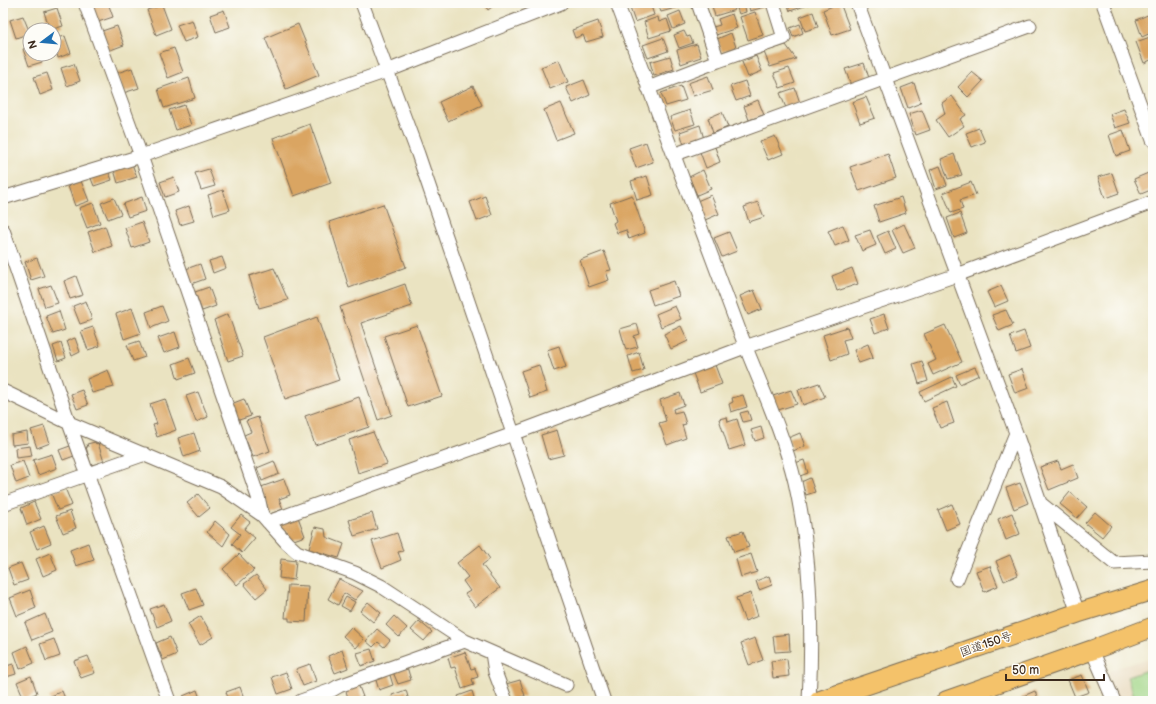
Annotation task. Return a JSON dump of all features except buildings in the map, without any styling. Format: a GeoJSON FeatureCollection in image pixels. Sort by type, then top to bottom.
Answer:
{"type":"FeatureCollection","features":[{"type":"Feature","properties":{"kind":"highway","name":"国道150号"},"geometry":{"type":"LineString","coordinates":[[819,701],[1078,613],[1153,590]]}},
{"type":"Feature","properties":{"kind":"highway"},"geometry":{"type":"LineString","coordinates":[[946,701],[1153,627]]}},
{"type":"Feature","properties":{"kind":"street"},"geometry":{"type":"LineString","coordinates":[[85,3],[141,156],[265,518]]}},
{"type":"Feature","properties":{"kind":"street"},"geometry":{"type":"LineString","coordinates":[[362,3],[418,154],[604,701]]}},
{"type":"Feature","properties":{"kind":"street"},"geometry":{"type":"LineString","coordinates":[[3,198],[141,156],[387,71],[561,3]]}},
{"type":"Feature","properties":{"kind":"street"},"geometry":{"type":"LineString","coordinates":[[617,3],[745,347],[784,447],[797,496],[807,553],[810,647],[809,701]]}},
{"type":"Feature","properties":{"kind":"street"},"geometry":{"type":"LineString","coordinates":[[698,3],[718,61]]}},
{"type":"Feature","properties":{"kind":"street"},"geometry":{"type":"LineString","coordinates":[[648,88],[784,38],[773,3]]}},
{"type":"Feature","properties":{"kind":"street"},"geometry":{"type":"LineString","coordinates":[[857,3],[1016,433],[1078,613]]}},
{"type":"Feature","properties":{"kind":"street"},"geometry":{"type":"LineString","coordinates":[[1103,3],[1153,140]]}},
{"type":"Feature","properties":{"kind":"street"},"geometry":{"type":"LineString","coordinates":[[673,155],[1030,26]]}},
{"type":"Feature","properties":{"kind":"street"},"geometry":{"type":"LineString","coordinates":[[265,518],[513,434],[745,347],[958,275],[1153,202]]}},
{"type":"Feature","properties":{"kind":"street"},"geometry":{"type":"LineString","coordinates":[[3,230],[69,423],[169,701]]}},
{"type":"Feature","properties":{"kind":"street"},"geometry":{"type":"LineString","coordinates":[[3,391],[69,423],[221,487],[265,518],[297,552],[355,573],[381,586],[465,641],[566,685]]}},
{"type":"Feature","properties":{"kind":"street"},"geometry":{"type":"LineString","coordinates":[[957,579],[1016,433]]}},
{"type":"Feature","properties":{"kind":"street"},"geometry":{"type":"LineString","coordinates":[[3,504],[145,454]]}},
{"type":"Feature","properties":{"kind":"street"},"geometry":{"type":"LineString","coordinates":[[1040,503],[1114,563],[1153,561]]}},
{"type":"Feature","properties":{"kind":"street"},"geometry":{"type":"LineString","coordinates":[[301,701],[334,696],[339,686],[465,641]]}},
{"type":"Feature","properties":{"kind":"street"},"geometry":{"type":"LineString","coordinates":[[1092,650],[1114,701]]}},
{"type":"Feature","properties":{"kind":"street"},"geometry":{"type":"LineString","coordinates":[[492,653],[496,672],[506,701]]}},
{"type":"Feature","properties":{"kind":"shaded area"},"geometry":{"type":"Polygon","coordinates":[[[1153,657],[1153,701],[1118,701],[1107,671],[1153,657]]]}},
{"type":"Feature","properties":{"kind":"green space"},"geometry":{"type":"Polygon","coordinates":[[[1153,668],[1153,701],[1136,701],[1127,677],[1153,668]]]}}]}
